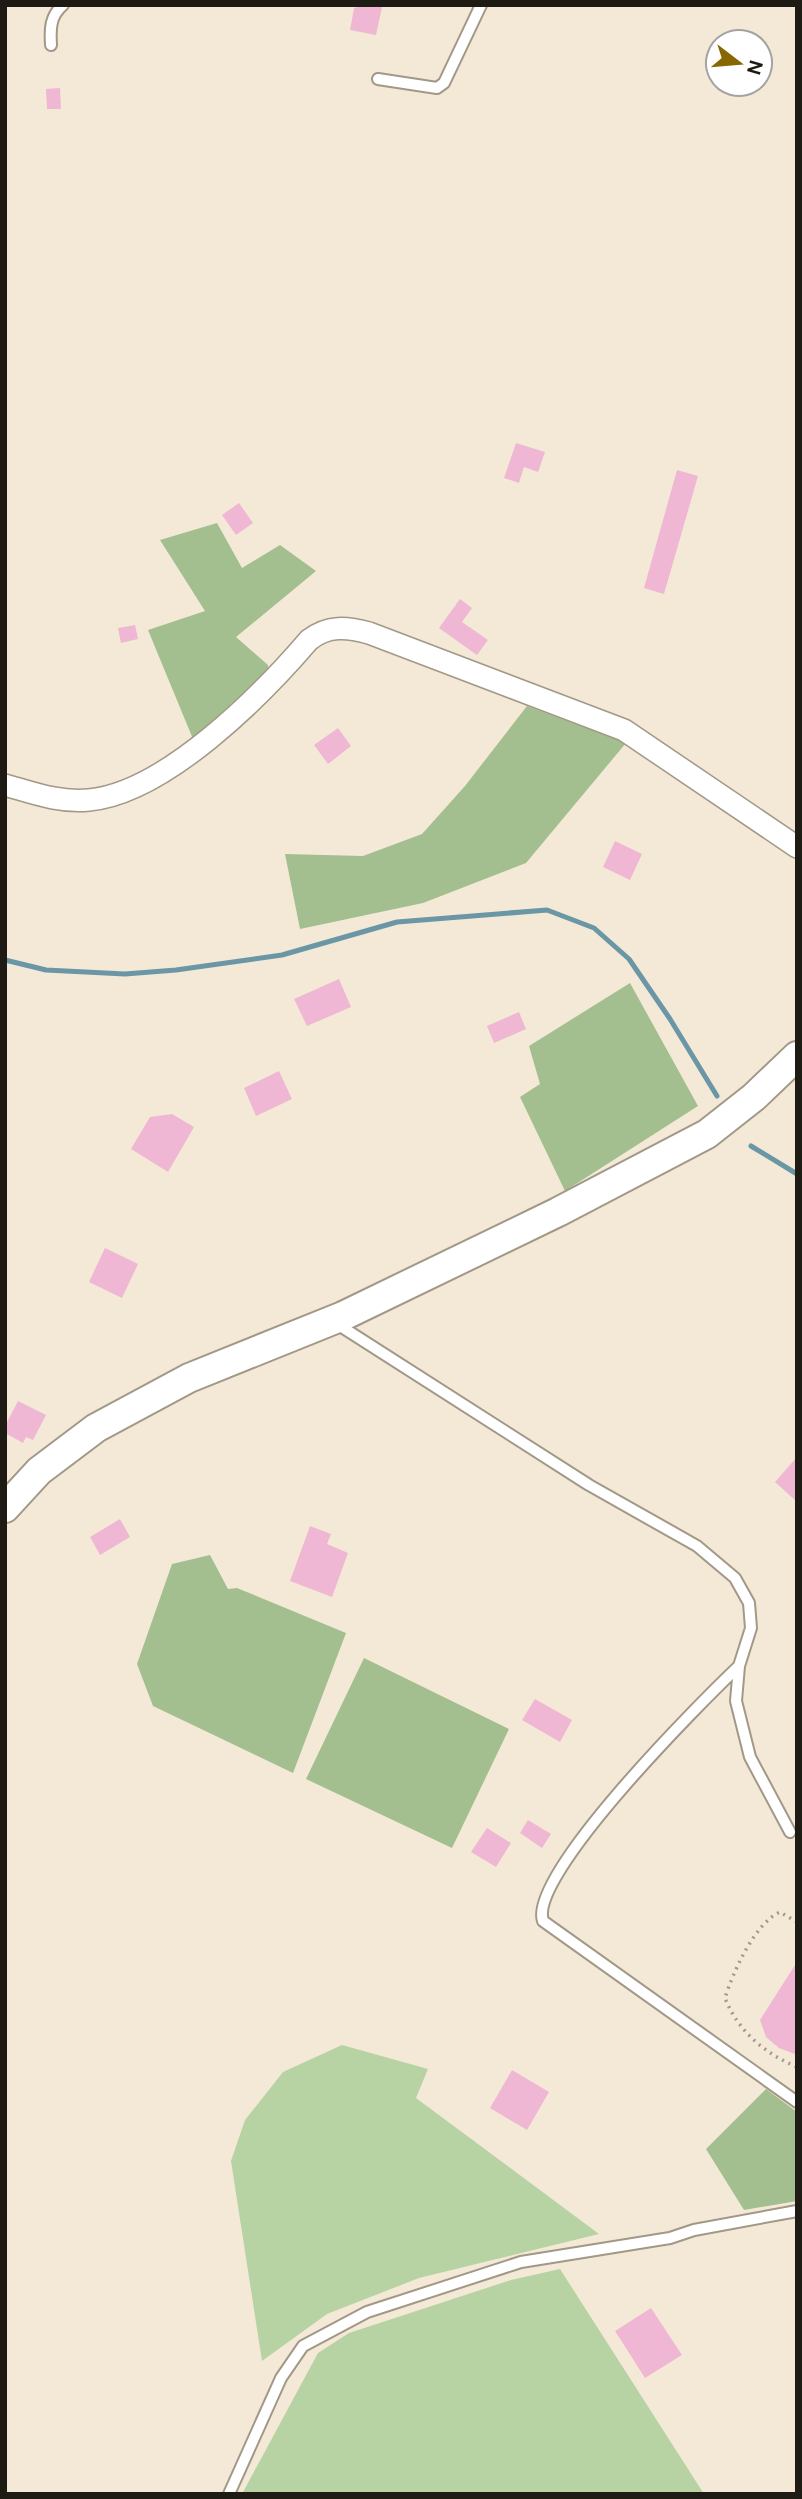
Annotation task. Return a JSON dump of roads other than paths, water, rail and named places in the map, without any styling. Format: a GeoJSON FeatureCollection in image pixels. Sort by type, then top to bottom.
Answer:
{"type":"FeatureCollection","features":[{"type":"Feature","properties":{"kind":"street"},"geometry":{"type":"LineString","coordinates":[[5,785],[60,800],[88,800],[120,795],[152,779],[245,710],[309,640],[321,630],[337,628],[369,634],[624,730],[797,847]]}},
{"type":"Feature","properties":{"kind":"street"},"geometry":{"type":"LineString","coordinates":[[5,1508],[39,1471],[96,1427],[189,1378],[332,1321],[558,1212],[707,1134],[754,1097],[797,1056]]}},
{"type":"Feature","properties":{"kind":"lane"},"geometry":{"type":"LineString","coordinates":[[51,45],[50,27],[56,11],[63,5]]}},
{"type":"Feature","properties":{"kind":"lane"},"geometry":{"type":"LineString","coordinates":[[379,79],[437,88],[444,83],[481,5]]}},
{"type":"Feature","properties":{"kind":"lane"},"geometry":{"type":"LineString","coordinates":[[332,1321],[589,1485],[697,1546],[734,1578],[749,1603],[751,1628],[738,1666],[736,1701],[750,1757],[790,1832]]}},
{"type":"Feature","properties":{"kind":"lane"},"geometry":{"type":"LineString","coordinates":[[738,1666],[680,1722],[592,1825],[545,1896],[540,1913],[543,1921],[797,2102]]}},
{"type":"Feature","properties":{"kind":"lane"},"geometry":{"type":"LineString","coordinates":[[229,2494],[281,2378],[303,2346],[367,2312],[522,2263],[670,2238],[694,2230],[797,2211]]}},
{"type":"Feature","properties":{"kind":"waterway"},"geometry":{"type":"LineString","coordinates":[[5,960],[46,970],[125,974],[176,970],[282,955],[397,922],[547,910],[594,928],[629,959],[717,1096]]}},
{"type":"Feature","properties":{"kind":"waterway"},"geometry":{"type":"LineString","coordinates":[[751,1146],[797,1174]]}}]}
